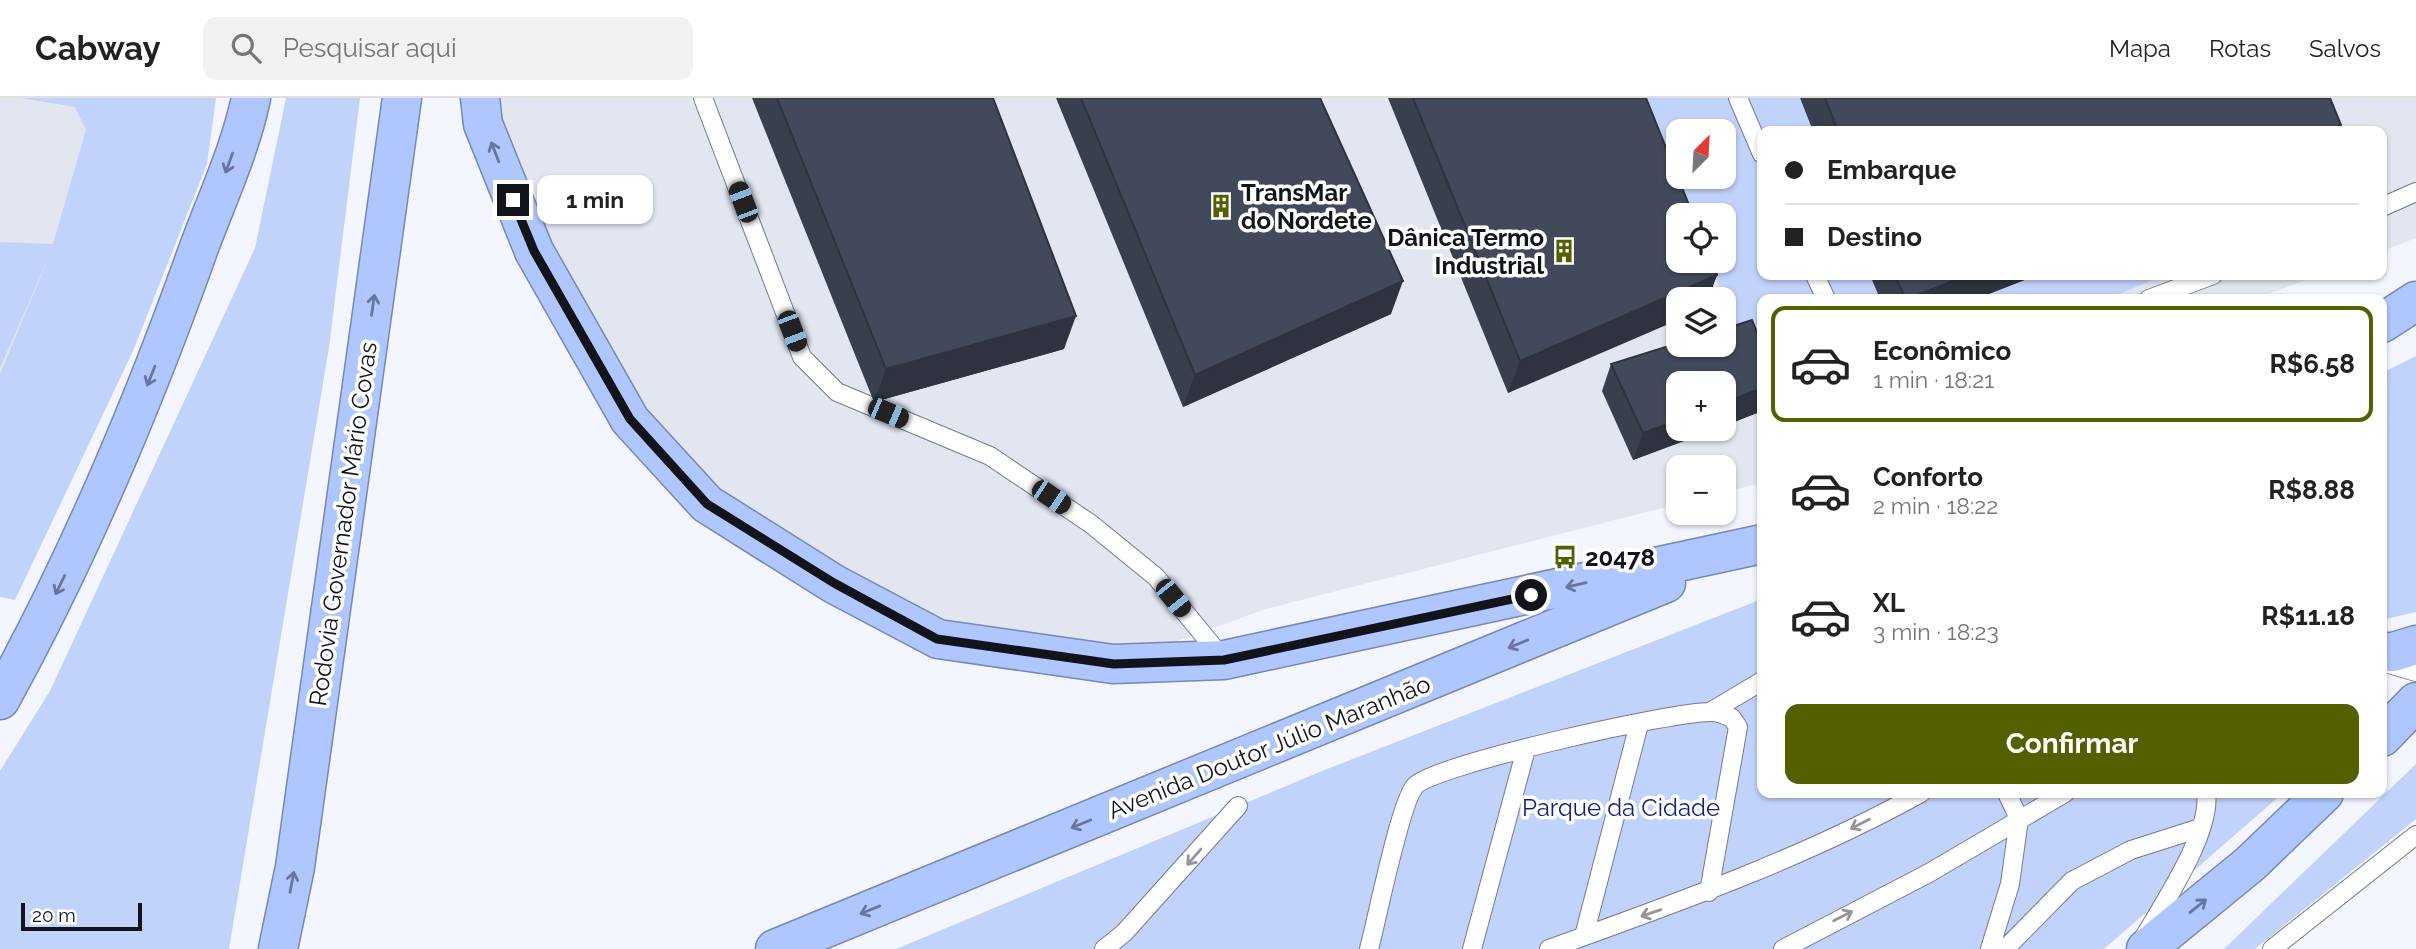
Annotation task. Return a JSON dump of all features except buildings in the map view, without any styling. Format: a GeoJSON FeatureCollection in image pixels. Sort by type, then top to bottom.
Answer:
{"type":"FeatureCollection","features":[{"type":"Feature","properties":{"kind":"highway"},"geometry":{"type":"LineString","coordinates":[[4,681],[58,589],[116,465],[165,342],[251,98]]}},
{"type":"Feature","properties":{"kind":"highway","name":"Rodovia Governador Mário Covas"},"geometry":{"type":"LineString","coordinates":[[278,949],[295,867],[402,98]]}},
{"type":"Feature","properties":{"kind":"highway"},"geometry":{"type":"LineString","coordinates":[[480,98],[484,124],[534,251],[630,419],[707,504],[834,583],[937,639],[1114,664],[1224,660],[1757,545]]}},
{"type":"Feature","properties":{"kind":"highway"},"geometry":{"type":"LineString","coordinates":[[2387,300],[2416,288]]}},
{"type":"Feature","properties":{"kind":"highway"},"geometry":{"type":"LineString","coordinates":[[2387,320],[2416,302]]}},
{"type":"Feature","properties":{"kind":"highway","name":"Avenida Doutor Júlio Maranhão"},"geometry":{"type":"LineString","coordinates":[[775,949],[1757,546]]}},
{"type":"Feature","properties":{"kind":"highway"},"geometry":{"type":"LineString","coordinates":[[2387,652],[2416,645]]}},
{"type":"Feature","properties":{"kind":"highway"},"geometry":{"type":"LineString","coordinates":[[2387,732],[2416,702]]}},
{"type":"Feature","properties":{"kind":"highway"},"geometry":{"type":"LineString","coordinates":[[2146,949],[2250,864],[2319,798]]}},
{"type":"Feature","properties":{"kind":"lane"},"geometry":{"type":"LineString","coordinates":[[703,98],[802,357],[837,392],[990,456],[1091,524],[1156,577],[1224,660]]}},
{"type":"Feature","properties":{"kind":"lane"},"geometry":{"type":"LineString","coordinates":[[1738,98],[1757,142]]}},
{"type":"Feature","properties":{"kind":"lane"},"geometry":{"type":"LineString","coordinates":[[2387,205],[2416,192]]}},
{"type":"Feature","properties":{"kind":"lane"},"geometry":{"type":"LineString","coordinates":[[2162,294],[2199,280]]}},
{"type":"Feature","properties":{"kind":"lane"},"geometry":{"type":"LineString","coordinates":[[2387,663],[2416,672]]}},
{"type":"Feature","properties":{"kind":"lane"},"geometry":{"type":"LineString","coordinates":[[1369,949],[1405,809],[1415,785],[1430,775],[1526,748],[1710,712],[1757,684]]}},
{"type":"Feature","properties":{"kind":"lane"},"geometry":{"type":"LineString","coordinates":[[1709,892],[1738,727],[1732,718],[1710,712]]}},
{"type":"Feature","properties":{"kind":"lane"},"geometry":{"type":"LineString","coordinates":[[1584,936],[1640,724]]}},
{"type":"Feature","properties":{"kind":"lane"},"geometry":{"type":"LineString","coordinates":[[1472,949],[1526,748]]}},
{"type":"Feature","properties":{"kind":"lane"},"geometry":{"type":"LineString","coordinates":[[1549,949],[1709,892],[1794,858],[1911,798]]}},
{"type":"Feature","properties":{"kind":"lane"},"geometry":{"type":"LineString","coordinates":[[1990,949],[2010,884],[2019,819],[2009,798]]}},
{"type":"Feature","properties":{"kind":"lane"},"geometry":{"type":"LineString","coordinates":[[1783,949],[1930,873],[2056,798]]}},
{"type":"Feature","properties":{"kind":"lane"},"geometry":{"type":"LineString","coordinates":[[2137,949],[2189,858],[2208,805],[2207,798]]}},
{"type":"Feature","properties":{"kind":"lane"},"geometry":{"type":"LineString","coordinates":[[1104,949],[1124,933],[1238,806]]}},
{"type":"Feature","properties":{"kind":"lane"},"geometry":{"type":"LineString","coordinates":[[2005,949],[2072,881],[2131,850],[2200,828]]}},
{"type":"Feature","properties":{"kind":"lane"},"geometry":{"type":"LineString","coordinates":[[2272,949],[2416,835]]}},
{"type":"Feature","properties":{"kind":"shaded area"},"geometry":{"type":"Polygon","coordinates":[[[0,98],[199,98],[0,595],[0,98]]]}},
{"type":"Feature","properties":{"kind":"shaded area"},"geometry":{"type":"Polygon","coordinates":[[[480,98],[2416,98],[2416,238],[2387,249],[2387,126],[1757,126],[1757,280],[2306,280],[2268,294],[1757,294],[1757,484],[1736,489],[1736,455],[1666,455],[1666,507],[1266,609],[1113,664],[938,639],[834,584],[644,435],[480,98]]]}},
{"type":"Feature","properties":{"kind":"green space"},"geometry":{"type":"Polygon","coordinates":[[[21,98],[216,98],[207,164],[133,351],[15,600],[0,597],[0,374],[51,252],[0,368],[0,242],[53,244],[86,130],[75,107],[21,98]]]}},
{"type":"Feature","properties":{"kind":"green space"},"geometry":{"type":"Polygon","coordinates":[[[286,98],[360,98],[329,347],[229,949],[0,949],[0,771],[50,691],[255,248],[286,98]]]}},
{"type":"Feature","properties":{"kind":"green space"},"geometry":{"type":"Polygon","coordinates":[[[1644,98],[1800,98],[1811,126],[1757,126],[1757,280],[1872,280],[1878,294],[1757,294],[1757,383],[1736,330],[1736,287],[1719,287],[1714,273],[1736,273],[1736,203],[1686,203],[1681,189],[1736,189],[1736,119],[1666,119],[1666,153],[1644,98]]]}},
{"type":"Feature","properties":{"kind":"green space"},"geometry":{"type":"Polygon","coordinates":[[[2024,280],[2153,280],[2119,294],[1989,294],[2024,280]]]}},
{"type":"Feature","properties":{"kind":"green space"},"geometry":{"type":"Polygon","coordinates":[[[2416,356],[2416,612],[2387,619],[2387,370],[2416,356]]]}},
{"type":"Feature","properties":{"kind":"green space","name":"Parque da Cidade"},"geometry":{"type":"Polygon","coordinates":[[[1757,601],[1757,798],[2277,798],[2104,949],[896,949],[1322,771],[1757,601]]]}},
{"type":"Feature","properties":{"kind":"green space"},"geometry":{"type":"Polygon","coordinates":[[[2416,764],[2416,819],[2255,949],[2224,949],[2381,798],[2387,798],[2387,792],[2416,764]]]}},
{"type":"Feature","properties":{"kind":"place","name":"TransMar do Nordete"},"geometry":{"type":"Point","coordinates":[1221,206]}},
{"type":"Feature","properties":{"kind":"place","name":"Dânica Termo Industrial"},"geometry":{"type":"Point","coordinates":[1564,251]}},
{"type":"Feature","properties":{"kind":"place","name":"20478"},"geometry":{"type":"Point","coordinates":[1565,557]}},
{"type":"Feature","properties":{"kind":"route"},"geometry":{"type":"LineString","coordinates":[[513,200],[534,251],[630,419],[707,504],[774,548],[937,639],[1114,664],[1224,660],[1531,595]]}}]}
